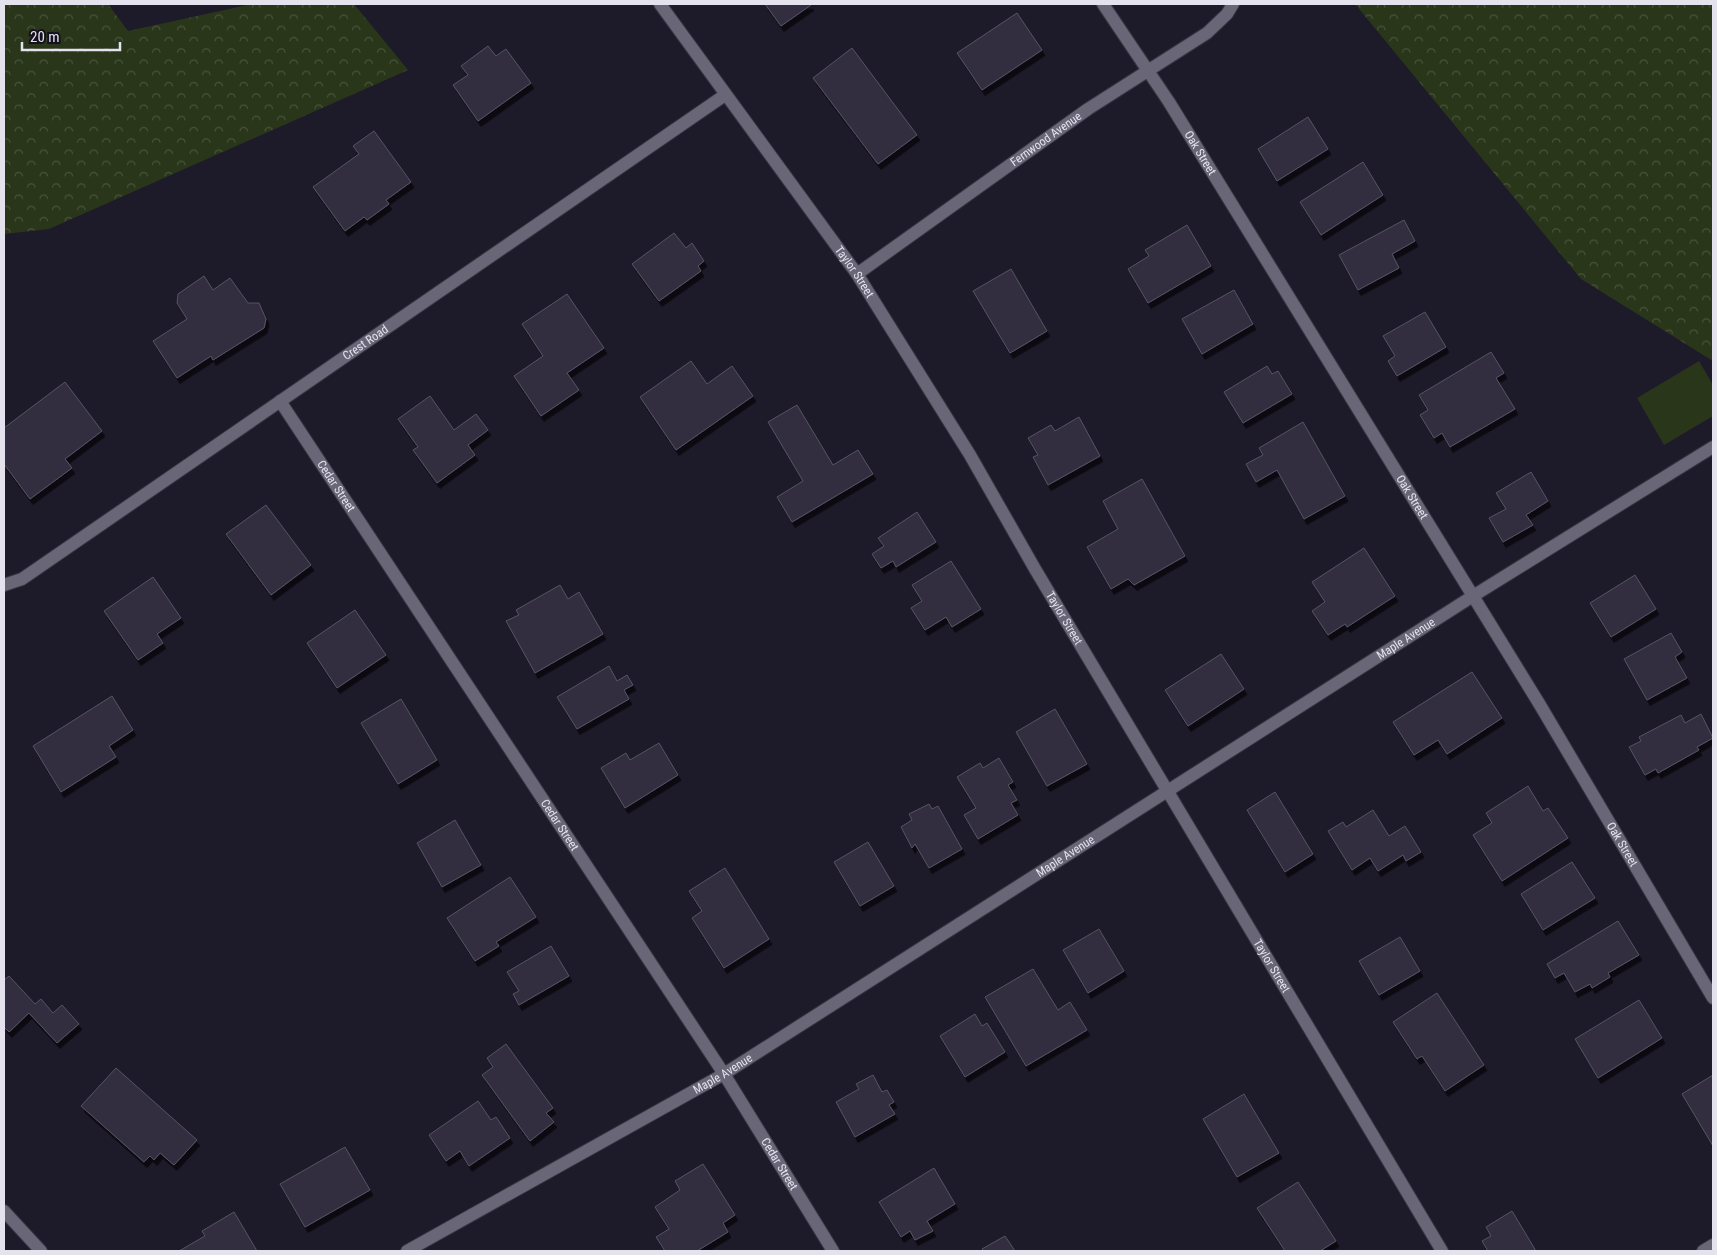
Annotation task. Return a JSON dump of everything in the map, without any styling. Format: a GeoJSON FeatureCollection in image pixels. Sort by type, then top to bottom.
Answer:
{"type":"FeatureCollection","features":[{"type":"Feature","properties":{"kind":"street","name":"Taylor Street"},"geometry":{"type":"LineString","coordinates":[[660,4],[858,274],[970,455],[1035,569],[1442,1251]]}},
{"type":"Feature","properties":{"kind":"street","name":"Oak Street"},"geometry":{"type":"LineString","coordinates":[[1103,4],[1169,102],[1473,596],[1713,998]]}},
{"type":"Feature","properties":{"kind":"street","name":"Fernwood Avenue"},"geometry":{"type":"LineString","coordinates":[[858,274],[1088,109],[1207,33],[1233,4]]}},
{"type":"Feature","properties":{"kind":"street","name":"Crest Road"},"geometry":{"type":"LineString","coordinates":[[4,585],[22,579],[725,95]]}},
{"type":"Feature","properties":{"kind":"street","name":"Cedar Street"},"geometry":{"type":"LineString","coordinates":[[280,401],[724,1074],[833,1251]]}},
{"type":"Feature","properties":{"kind":"street","name":"Maple Avenue"},"geometry":{"type":"LineString","coordinates":[[407,1251],[724,1074],[1473,596],[1713,447]]}},
{"type":"Feature","properties":{"kind":"street"},"geometry":{"type":"LineString","coordinates":[[4,1211],[41,1251]]}},
{"type":"Feature","properties":{"kind":"street"},"geometry":{"type":"LineString","coordinates":[[1703,1251],[1713,1245]]}},
{"type":"Feature","properties":{"kind":"green space"},"geometry":{"type":"Polygon","coordinates":[[[4,4],[108,4],[128,31],[252,4],[354,4],[408,70],[49,229],[4,234],[4,4]]]}},
{"type":"Feature","properties":{"kind":"green space"},"geometry":{"type":"Polygon","coordinates":[[[1355,4],[1713,4],[1713,361],[1581,279],[1355,4]]]}},
{"type":"Feature","properties":{"kind":"green space"},"geometry":{"type":"Polygon","coordinates":[[[1699,361],[1713,385],[1713,416],[1664,445],[1637,398],[1699,361]]]}},
{"type":"Feature","properties":{"kind":"building"},"geometry":{"type":"Polygon","coordinates":[[[765,4],[810,4],[811,5],[781,26],[765,4]]]}},
{"type":"Feature","properties":{"kind":"building"},"geometry":{"type":"Polygon","coordinates":[[[1017,13],[1042,50],[982,90],[957,53],[1017,13]]]}},
{"type":"Feature","properties":{"kind":"building"},"geometry":{"type":"Polygon","coordinates":[[[488,46],[496,56],[506,49],[531,83],[478,121],[453,85],[468,75],[461,66],[488,46]]]}},
{"type":"Feature","properties":{"kind":"building"},"geometry":{"type":"Polygon","coordinates":[[[852,48],[917,135],[878,164],[813,78],[852,48]]]}},
{"type":"Feature","properties":{"kind":"building"},"geometry":{"type":"Polygon","coordinates":[[[1308,117],[1328,149],[1277,181],[1258,149],[1308,117]]]}},
{"type":"Feature","properties":{"kind":"building"},"geometry":{"type":"Polygon","coordinates":[[[374,131],[411,182],[386,200],[389,204],[367,220],[364,217],[345,231],[313,187],[359,154],[353,146],[374,131]]]}},
{"type":"Feature","properties":{"kind":"building"},"geometry":{"type":"Polygon","coordinates":[[[1363,162],[1383,195],[1321,235],[1300,202],[1363,162]]]}},
{"type":"Feature","properties":{"kind":"building"},"geometry":{"type":"Polygon","coordinates":[[[1404,220],[1415,241],[1392,254],[1399,268],[1358,290],[1339,255],[1404,220]]]}},
{"type":"Feature","properties":{"kind":"building"},"geometry":{"type":"Polygon","coordinates":[[[1187,225],[1211,266],[1148,303],[1128,269],[1149,256],[1145,250],[1187,225]]]}},
{"type":"Feature","properties":{"kind":"building"},"geometry":{"type":"Polygon","coordinates":[[[674,233],[686,248],[692,243],[704,261],[698,266],[701,271],[659,301],[632,264],[674,233]]]}},
{"type":"Feature","properties":{"kind":"building"},"geometry":{"type":"Polygon","coordinates":[[[1011,269],[1047,331],[1010,353],[973,291],[1011,269]]]}},
{"type":"Feature","properties":{"kind":"building"},"geometry":{"type":"Polygon","coordinates":[[[204,276],[213,290],[230,278],[248,303],[259,303],[266,319],[264,328],[213,360],[211,356],[177,378],[153,341],[187,319],[177,303],[178,294],[204,276]]]}},
{"type":"Feature","properties":{"kind":"building"},"geometry":{"type":"Polygon","coordinates":[[[1234,290],[1253,324],[1202,354],[1182,319],[1234,290]]]}},
{"type":"Feature","properties":{"kind":"building"},"geometry":{"type":"Polygon","coordinates":[[[567,294],[604,348],[567,373],[579,390],[541,416],[514,376],[543,356],[522,324],[567,294]]]}},
{"type":"Feature","properties":{"kind":"building"},"geometry":{"type":"Polygon","coordinates":[[[1425,312],[1446,347],[1397,376],[1388,361],[1395,356],[1383,336],[1425,312]]]}},
{"type":"Feature","properties":{"kind":"building"},"geometry":{"type":"Polygon","coordinates":[[[1491,352],[1504,373],[1496,378],[1515,409],[1450,447],[1442,433],[1434,438],[1420,415],[1428,410],[1419,395],[1491,352]]]}},
{"type":"Feature","properties":{"kind":"building"},"geometry":{"type":"Polygon","coordinates":[[[691,361],[707,384],[732,366],[753,396],[676,450],[640,397],[691,361]]]}},
{"type":"Feature","properties":{"kind":"building"},"geometry":{"type":"Polygon","coordinates":[[[1267,366],[1272,374],[1278,371],[1292,394],[1243,423],[1224,392],[1267,366]]]}},
{"type":"Feature","properties":{"kind":"building"},"geometry":{"type":"Polygon","coordinates":[[[65,382],[102,431],[65,459],[72,468],[30,499],[4,464],[4,428],[65,382]]]}},
{"type":"Feature","properties":{"kind":"building"},"geometry":{"type":"Polygon","coordinates":[[[430,396],[454,430],[476,414],[488,430],[468,445],[475,455],[437,483],[413,450],[418,447],[398,419],[430,396]]]}},
{"type":"Feature","properties":{"kind":"building"},"geometry":{"type":"Polygon","coordinates":[[[797,405],[833,465],[858,450],[873,474],[792,522],[777,497],[803,481],[768,422],[797,405]]]}},
{"type":"Feature","properties":{"kind":"building"},"geometry":{"type":"Polygon","coordinates":[[[1079,417],[1100,456],[1048,485],[1033,457],[1038,455],[1028,438],[1051,425],[1055,431],[1079,417]]]}},
{"type":"Feature","properties":{"kind":"building"},"geometry":{"type":"Polygon","coordinates":[[[1303,422],[1345,496],[1304,519],[1277,470],[1256,482],[1246,464],[1263,455],[1259,448],[1303,422]]]}},
{"type":"Feature","properties":{"kind":"building"},"geometry":{"type":"Polygon","coordinates":[[[1531,472],[1548,501],[1526,515],[1533,525],[1503,542],[1489,518],[1506,509],[1496,493],[1531,472]]]}},
{"type":"Feature","properties":{"kind":"building"},"geometry":{"type":"Polygon","coordinates":[[[1142,479],[1185,556],[1134,585],[1128,579],[1111,589],[1087,547],[1118,529],[1103,501],[1142,479]]]}},
{"type":"Feature","properties":{"kind":"building"},"geometry":{"type":"Polygon","coordinates":[[[266,505],[311,565],[271,595],[226,534],[266,505]]]}},
{"type":"Feature","properties":{"kind":"building"},"geometry":{"type":"Polygon","coordinates":[[[917,512],[936,542],[896,567],[893,561],[881,568],[872,554],[884,546],[878,538],[917,512]]]}},
{"type":"Feature","properties":{"kind":"building"},"geometry":{"type":"Polygon","coordinates":[[[1364,548],[1395,596],[1347,627],[1345,624],[1328,635],[1312,611],[1325,602],[1312,582],[1364,548]]]}},
{"type":"Feature","properties":{"kind":"building"},"geometry":{"type":"Polygon","coordinates":[[[951,561],[981,609],[952,627],[946,617],[925,630],[911,608],[922,601],[912,585],[951,561]]]}},
{"type":"Feature","properties":{"kind":"building"},"geometry":{"type":"Polygon","coordinates":[[[1635,575],[1656,609],[1611,637],[1590,603],[1635,575]]]}},
{"type":"Feature","properties":{"kind":"building"},"geometry":{"type":"Polygon","coordinates":[[[153,577],[181,618],[157,634],[163,643],[138,660],[104,611],[153,577]]]}},
{"type":"Feature","properties":{"kind":"building"},"geometry":{"type":"Polygon","coordinates":[[[560,585],[568,599],[579,592],[603,634],[535,673],[506,621],[519,615],[516,610],[560,585]]]}},
{"type":"Feature","properties":{"kind":"building"},"geometry":{"type":"Polygon","coordinates":[[[355,610],[386,655],[337,688],[307,643],[355,610]]]}},
{"type":"Feature","properties":{"kind":"building"},"geometry":{"type":"Polygon","coordinates":[[[1671,633],[1682,652],[1675,657],[1687,678],[1647,700],[1624,659],[1671,633]]]}},
{"type":"Feature","properties":{"kind":"building"},"geometry":{"type":"Polygon","coordinates":[[[1221,654],[1244,689],[1188,726],[1165,690],[1221,654]]]}},
{"type":"Feature","properties":{"kind":"building"},"geometry":{"type":"Polygon","coordinates":[[[609,666],[617,681],[627,675],[633,685],[624,690],[629,699],[577,729],[557,697],[609,666]]]}},
{"type":"Feature","properties":{"kind":"building"},"geometry":{"type":"Polygon","coordinates":[[[1472,672],[1502,718],[1447,754],[1438,740],[1414,755],[1393,722],[1472,672]]]}},
{"type":"Feature","properties":{"kind":"building"},"geometry":{"type":"Polygon","coordinates":[[[112,696],[133,730],[109,746],[116,757],[61,792],[33,746],[112,696]]]}},
{"type":"Feature","properties":{"kind":"building"},"geometry":{"type":"Polygon","coordinates":[[[401,699],[437,760],[398,784],[361,723],[401,699]]]}},
{"type":"Feature","properties":{"kind":"building"},"geometry":{"type":"Polygon","coordinates":[[[1055,709],[1087,764],[1047,786],[1016,732],[1055,709]]]}},
{"type":"Feature","properties":{"kind":"building"},"geometry":{"type":"Polygon","coordinates":[[[1701,714],[1713,738],[1697,747],[1699,750],[1658,773],[1656,769],[1645,775],[1629,747],[1641,741],[1639,737],[1681,715],[1685,723],[1701,714]]]}},
{"type":"Feature","properties":{"kind":"building"},"geometry":{"type":"Polygon","coordinates":[[[659,743],[678,775],[625,808],[601,768],[626,753],[630,760],[659,743]]]}},
{"type":"Feature","properties":{"kind":"building"},"geometry":{"type":"Polygon","coordinates":[[[999,758],[1013,782],[1008,785],[1017,800],[1011,803],[1018,815],[978,839],[964,815],[976,808],[957,777],[980,763],[983,768],[999,758]]]}},
{"type":"Feature","properties":{"kind":"building"},"geometry":{"type":"Polygon","coordinates":[[[1528,786],[1543,811],[1548,808],[1568,838],[1502,881],[1473,835],[1492,823],[1486,813],[1528,786]]]}},
{"type":"Feature","properties":{"kind":"building"},"geometry":{"type":"Polygon","coordinates":[[[1275,792],[1313,854],[1285,872],[1247,810],[1275,792]]]}},
{"type":"Feature","properties":{"kind":"building"},"geometry":{"type":"Polygon","coordinates":[[[929,804],[932,809],[938,806],[962,849],[929,868],[915,844],[912,848],[901,827],[912,820],[909,814],[929,804]]]}},
{"type":"Feature","properties":{"kind":"building"},"geometry":{"type":"Polygon","coordinates":[[[1373,810],[1389,836],[1405,826],[1421,852],[1406,861],[1403,855],[1378,871],[1370,858],[1352,870],[1328,831],[1343,822],[1346,827],[1373,810]]]}},
{"type":"Feature","properties":{"kind":"building"},"geometry":{"type":"Polygon","coordinates":[[[455,820],[481,865],[442,887],[417,843],[455,820]]]}},
{"type":"Feature","properties":{"kind":"building"},"geometry":{"type":"Polygon","coordinates":[[[868,842],[894,886],[860,906],[834,862],[868,842]]]}},
{"type":"Feature","properties":{"kind":"building"},"geometry":{"type":"Polygon","coordinates":[[[1572,862],[1595,898],[1543,930],[1521,894],[1572,862]]]}},
{"type":"Feature","properties":{"kind":"building"},"geometry":{"type":"Polygon","coordinates":[[[725,868],[769,939],[724,968],[692,918],[702,911],[689,891],[725,868]]]}},
{"type":"Feature","properties":{"kind":"building"},"geometry":{"type":"Polygon","coordinates":[[[510,877],[536,917],[496,942],[499,946],[475,961],[447,918],[510,877]]]}},
{"type":"Feature","properties":{"kind":"building"},"geometry":{"type":"Polygon","coordinates":[[[1618,921],[1639,955],[1608,973],[1610,977],[1592,988],[1590,984],[1575,992],[1564,973],[1555,978],[1547,964],[1618,921]]]}},
{"type":"Feature","properties":{"kind":"building"},"geometry":{"type":"Polygon","coordinates":[[[1099,929],[1124,971],[1088,993],[1063,950],[1099,929]]]}},
{"type":"Feature","properties":{"kind":"building"},"geometry":{"type":"Polygon","coordinates":[[[1400,937],[1420,971],[1379,995],[1359,961],[1400,937]]]}},
{"type":"Feature","properties":{"kind":"building"},"geometry":{"type":"Polygon","coordinates":[[[551,946],[569,976],[519,1005],[513,994],[519,991],[507,972],[551,946]]]}},
{"type":"Feature","properties":{"kind":"building"},"geometry":{"type":"Polygon","coordinates":[[[1033,969],[1058,1010],[1070,1002],[1087,1030],[1026,1066],[985,997],[1033,969]]]}},
{"type":"Feature","properties":{"kind":"building"},"geometry":{"type":"Polygon","coordinates":[[[9,976],[35,1004],[41,999],[53,1013],[62,1005],[79,1024],[57,1043],[29,1013],[9,1032],[4,1027],[4,980],[9,976]]]}},
{"type":"Feature","properties":{"kind":"building"},"geometry":{"type":"Polygon","coordinates":[[[1437,993],[1484,1065],[1445,1091],[1422,1056],[1417,1059],[1393,1022],[1437,993]]]}},
{"type":"Feature","properties":{"kind":"building"},"geometry":{"type":"Polygon","coordinates":[[[1639,1000],[1662,1038],[1598,1078],[1575,1039],[1639,1000]]]}},
{"type":"Feature","properties":{"kind":"building"},"geometry":{"type":"Polygon","coordinates":[[[975,1014],[982,1026],[987,1023],[1005,1052],[965,1077],[940,1036],[975,1014]]]}},
{"type":"Feature","properties":{"kind":"building"},"geometry":{"type":"Polygon","coordinates":[[[506,1044],[553,1108],[546,1113],[554,1122],[530,1141],[482,1075],[493,1067],[487,1058],[506,1044]]]}},
{"type":"Feature","properties":{"kind":"building"},"geometry":{"type":"Polygon","coordinates":[[[116,1068],[197,1140],[174,1165],[160,1153],[154,1160],[150,1156],[144,1162],[81,1106],[116,1068]]]}},
{"type":"Feature","properties":{"kind":"building"},"geometry":{"type":"Polygon","coordinates":[[[873,1075],[882,1092],[887,1090],[894,1102],[889,1105],[895,1114],[855,1137],[836,1102],[859,1089],[856,1084],[873,1075]]]}},
{"type":"Feature","properties":{"kind":"building"},"geometry":{"type":"Polygon","coordinates":[[[1713,1075],[1713,1146],[1682,1094],[1713,1075]]]}},
{"type":"Feature","properties":{"kind":"building"},"geometry":{"type":"Polygon","coordinates":[[[1244,1094],[1279,1153],[1237,1177],[1203,1119],[1244,1094]]]}},
{"type":"Feature","properties":{"kind":"building"},"geometry":{"type":"Polygon","coordinates":[[[478,1101],[491,1120],[496,1117],[510,1138],[469,1166],[460,1151],[446,1161],[429,1135],[478,1101]]]}},
{"type":"Feature","properties":{"kind":"building"},"geometry":{"type":"Polygon","coordinates":[[[345,1147],[370,1190],[305,1227],[280,1184],[345,1147]]]}},
{"type":"Feature","properties":{"kind":"building"},"geometry":{"type":"Polygon","coordinates":[[[703,1164],[735,1215],[723,1223],[728,1232],[697,1251],[665,1251],[656,1237],[669,1229],[655,1207],[680,1190],[675,1181],[703,1164]]]}},
{"type":"Feature","properties":{"kind":"building"},"geometry":{"type":"Polygon","coordinates":[[[934,1168],[955,1204],[927,1221],[933,1231],[915,1240],[910,1231],[901,1237],[879,1202],[934,1168]]]}},
{"type":"Feature","properties":{"kind":"building"},"geometry":{"type":"Polygon","coordinates":[[[1298,1182],[1336,1241],[1320,1251],[1285,1251],[1257,1208],[1298,1182]]]}},
{"type":"Feature","properties":{"kind":"building"},"geometry":{"type":"Polygon","coordinates":[[[1512,1211],[1536,1251],[1488,1251],[1482,1241],[1491,1236],[1486,1227],[1512,1211]]]}},
{"type":"Feature","properties":{"kind":"building"},"geometry":{"type":"Polygon","coordinates":[[[234,1212],[257,1251],[179,1251],[205,1236],[202,1231],[234,1212]]]}},
{"type":"Feature","properties":{"kind":"building"},"geometry":{"type":"Polygon","coordinates":[[[1005,1236],[1015,1251],[984,1251],[982,1249],[1005,1236]]]}}]}
